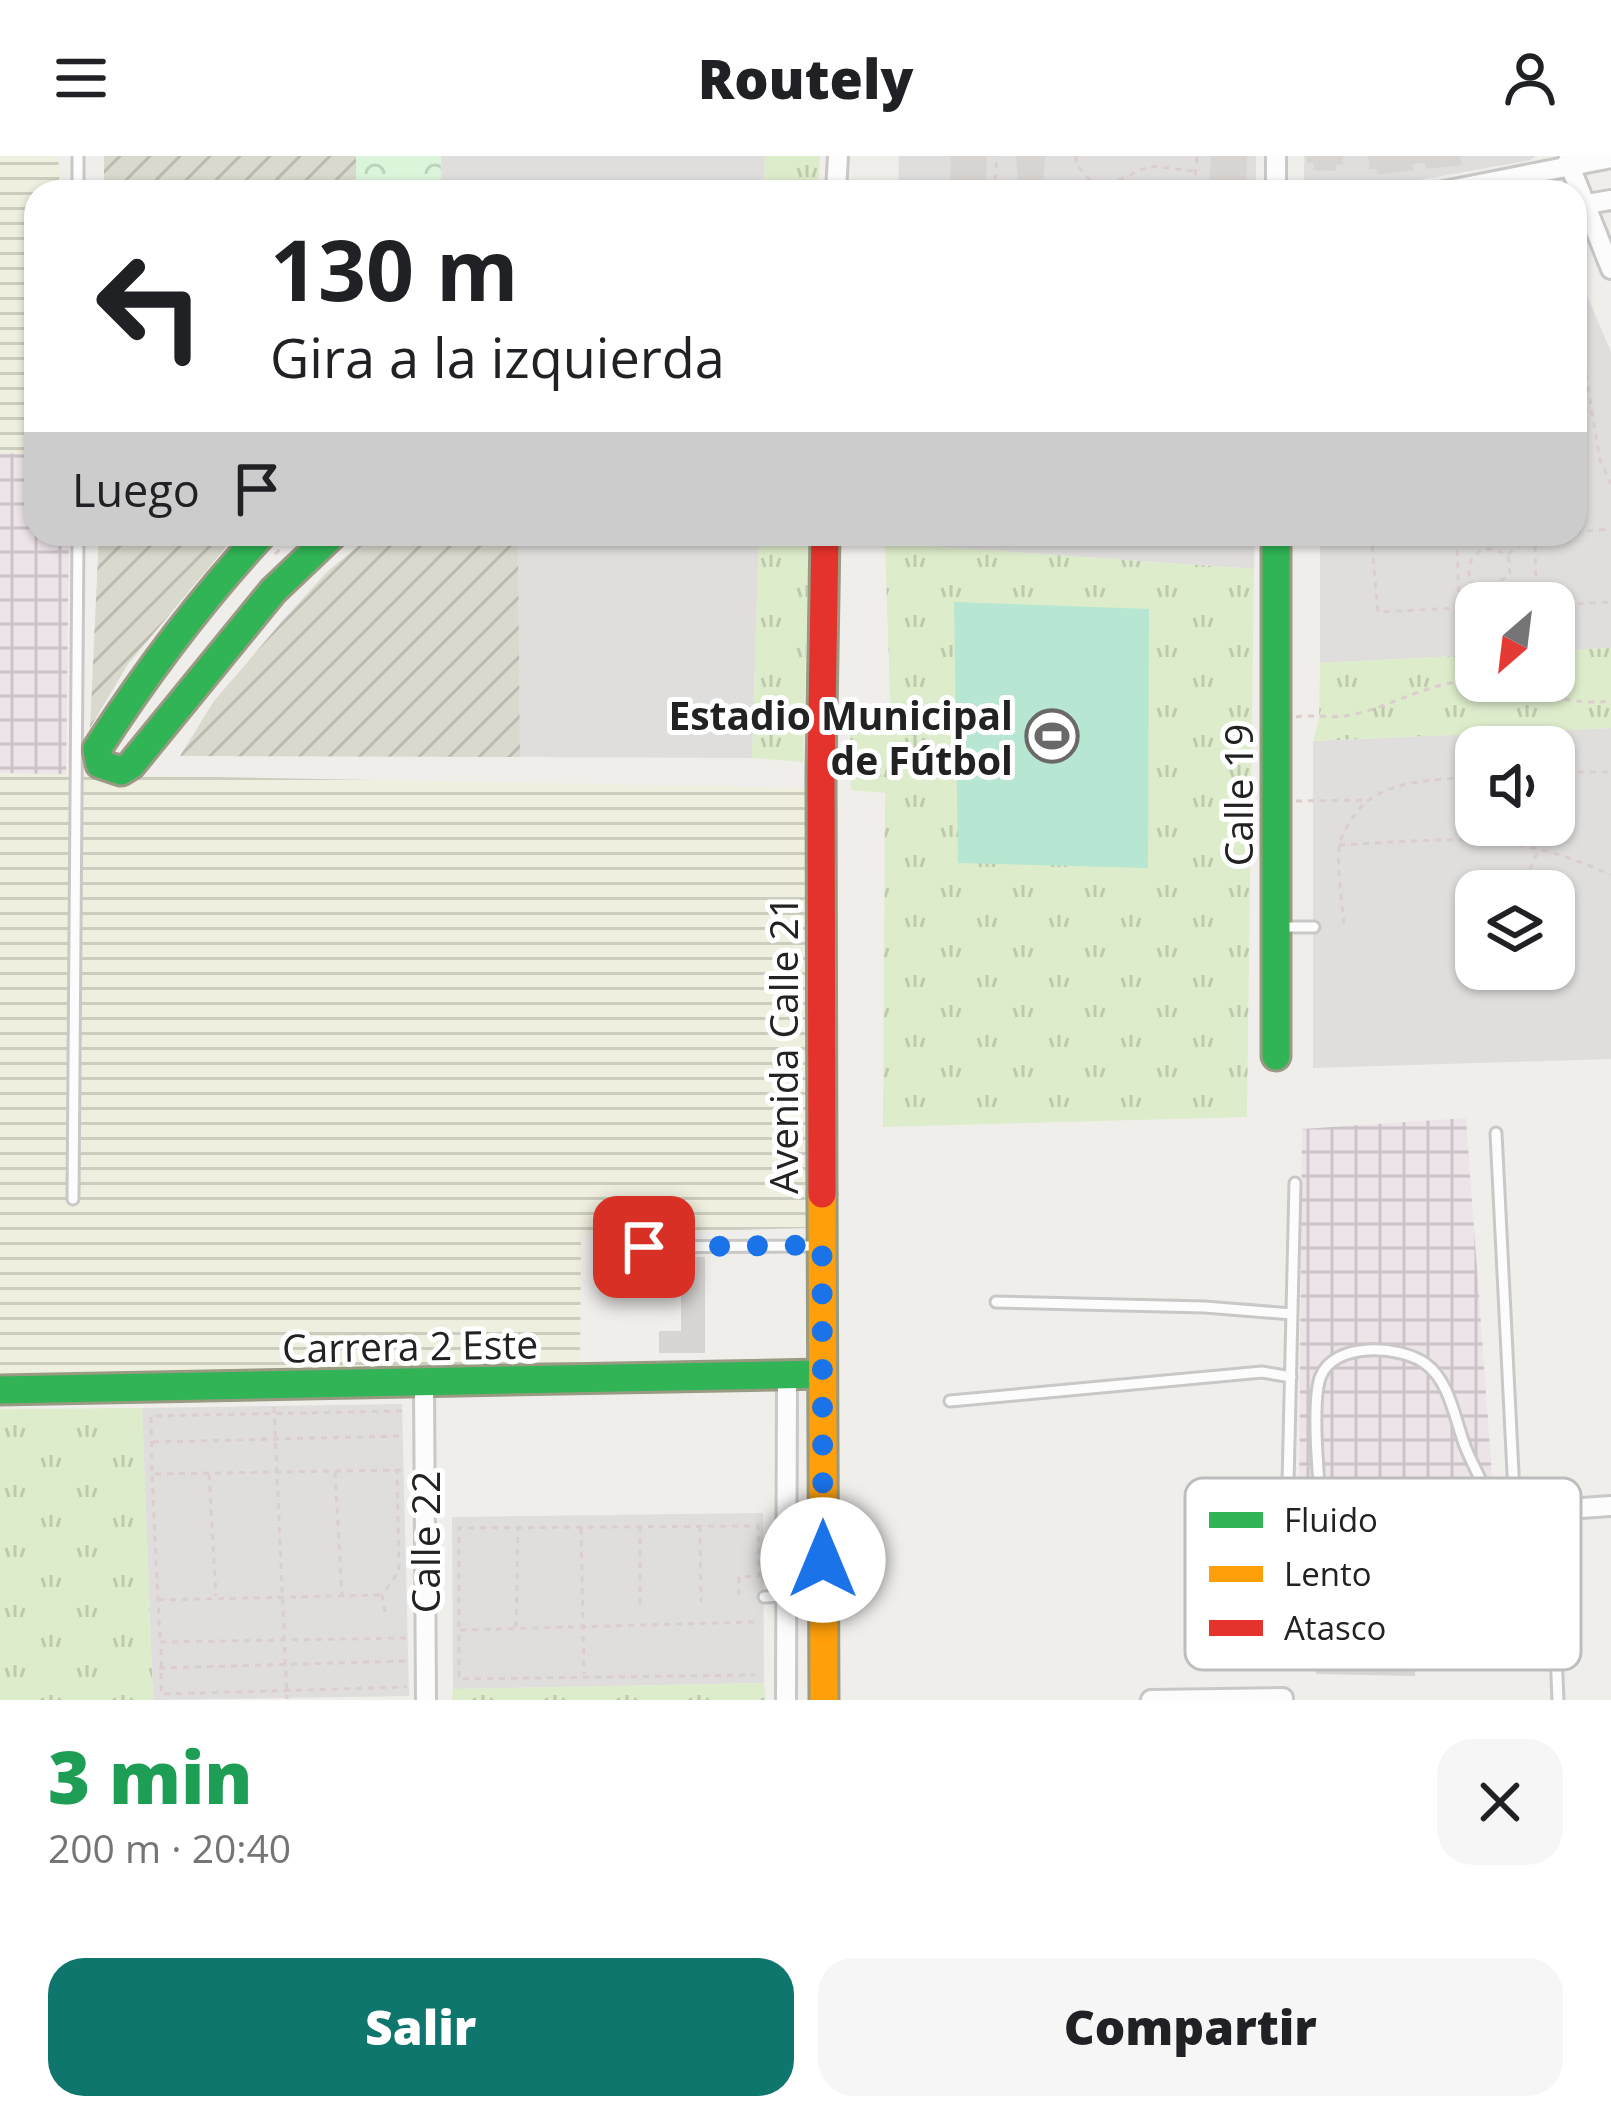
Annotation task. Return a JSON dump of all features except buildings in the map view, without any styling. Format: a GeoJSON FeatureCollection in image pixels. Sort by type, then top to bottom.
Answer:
{"type":"FeatureCollection","features":[{"type":"Feature","properties":{"kind":"street"},"geometry":{"type":"LineString","coordinates":[[1491,180],[1568,162],[1611,158]]}},
{"type":"Feature","properties":{"kind":"street"},"geometry":{"type":"LineString","coordinates":[[1587,219],[1611,268]]}},
{"type":"Feature","properties":{"kind":"street"},"geometry":{"type":"LineString","coordinates":[[265,548],[226,572],[128,700],[97,749],[100,764],[121,770],[131,765],[273,591],[320,546]]}},
{"type":"Feature","properties":{"kind":"street","name":"Avenida Calle 21"},"geometry":{"type":"LineString","coordinates":[[824,1700],[825,546]]}},
{"type":"Feature","properties":{"kind":"street","name":"Calle 19"},"geometry":{"type":"LineString","coordinates":[[1276,546],[1276,1057]]}},
{"type":"Feature","properties":{"kind":"street","name":"Carrera 2 Este"},"geometry":{"type":"LineString","coordinates":[[0,1390],[822,1374]]}},
{"type":"Feature","properties":{"kind":"street"},"geometry":{"type":"LineString","coordinates":[[786,1700],[787,1375]]}},
{"type":"Feature","properties":{"kind":"street","name":"Calle 22"},"geometry":{"type":"LineString","coordinates":[[424,1384],[416,1611],[426,1700]]}},
{"type":"Feature","properties":{"kind":"street"},"geometry":{"type":"LineString","coordinates":[[1581,1508],[1611,1506]]}},
{"type":"Feature","properties":{"kind":"street"},"geometry":{"type":"LineString","coordinates":[[1150,1700],[1283,1698]]}},
{"type":"Feature","properties":{"kind":"lane"},"geometry":{"type":"LineString","coordinates":[[73,1199],[78,546]]}},
{"type":"Feature","properties":{"kind":"lane"},"geometry":{"type":"LineString","coordinates":[[1276,927],[1314,927]]}},
{"type":"Feature","properties":{"kind":"lane"},"geometry":{"type":"LineString","coordinates":[[1496,1133],[1513,1478]]}},
{"type":"Feature","properties":{"kind":"lane"},"geometry":{"type":"LineString","coordinates":[[1288,1478],[1295,1184]]}},
{"type":"Feature","properties":{"kind":"lane"},"geometry":{"type":"LineString","coordinates":[[603,1247],[822,1245]]}},
{"type":"Feature","properties":{"kind":"lane"},"geometry":{"type":"LineString","coordinates":[[996,1302],[1292,1314]]}},
{"type":"Feature","properties":{"kind":"lane"},"geometry":{"type":"LineString","coordinates":[[1321,1478],[1317,1418],[1321,1376],[1335,1358],[1361,1350],[1406,1354],[1429,1365],[1448,1394],[1479,1478]]}},
{"type":"Feature","properties":{"kind":"lane"},"geometry":{"type":"LineString","coordinates":[[950,1401],[1262,1372],[1291,1377]]}},
{"type":"Feature","properties":{"kind":"lane"},"geometry":{"type":"LineString","coordinates":[[764,1597],[786,1596]]}},
{"type":"Feature","properties":{"kind":"lane"},"geometry":{"type":"LineString","coordinates":[[1557,1670],[1558,1700]]}},
{"type":"Feature","properties":{"kind":"path"},"geometry":{"type":"LineString","coordinates":[[1194,180],[1197,156]]}},
{"type":"Feature","properties":{"kind":"path"},"geometry":{"type":"LineString","coordinates":[[1118,180],[1150,166],[1195,172]]}},
{"type":"Feature","properties":{"kind":"path"},"geometry":{"type":"LineString","coordinates":[[1587,388],[1600,460],[1611,484]]}},
{"type":"Feature","properties":{"kind":"path"},"geometry":{"type":"LineString","coordinates":[[1371,546],[1378,612],[1455,608]]}},
{"type":"Feature","properties":{"kind":"path"},"geometry":{"type":"LineString","coordinates":[[1457,546],[1458,582]]}},
{"type":"Feature","properties":{"kind":"path"},"geometry":{"type":"LineString","coordinates":[[1472,582],[1467,571],[1472,557],[1484,548],[1508,554],[1520,546]]}},
{"type":"Feature","properties":{"kind":"path"},"geometry":{"type":"LineString","coordinates":[[1537,582],[1538,546]]}},
{"type":"Feature","properties":{"kind":"path"},"geometry":{"type":"LineString","coordinates":[[1498,582],[1510,575],[1508,554]]}},
{"type":"Feature","properties":{"kind":"path"},"geometry":{"type":"LineString","coordinates":[[1575,604],[1611,602]]}},
{"type":"Feature","properties":{"kind":"path"},"geometry":{"type":"LineString","coordinates":[[1276,719],[1348,716],[1430,688],[1469,681],[1575,704],[1611,701]]}},
{"type":"Feature","properties":{"kind":"path"},"geometry":{"type":"LineString","coordinates":[[1575,772],[1611,772]]}},
{"type":"Feature","properties":{"kind":"path"},"geometry":{"type":"LineString","coordinates":[[1343,924],[1339,845],[1354,815],[1380,790],[1455,779]]}},
{"type":"Feature","properties":{"kind":"path"},"geometry":{"type":"LineString","coordinates":[[1276,802],[1366,800]]}},
{"type":"Feature","properties":{"kind":"path"},"geometry":{"type":"LineString","coordinates":[[1339,845],[1455,839]]}},
{"type":"Feature","properties":{"kind":"path"},"geometry":{"type":"LineString","coordinates":[[1532,846],[1611,875]]}},
{"type":"Feature","properties":{"kind":"path"},"geometry":{"type":"LineString","coordinates":[[1529,870],[1540,848]]}},
{"type":"Feature","properties":{"kind":"path"},"geometry":{"type":"LineString","coordinates":[[274,1407],[287,1699]]}},
{"type":"Feature","properties":{"kind":"path"},"geometry":{"type":"LineString","coordinates":[[402,1411],[151,1416],[152,1474],[161,1694],[409,1688]]}},
{"type":"Feature","properties":{"kind":"path"},"geometry":{"type":"LineString","coordinates":[[152,1442],[403,1436]]}},
{"type":"Feature","properties":{"kind":"path"},"geometry":{"type":"LineString","coordinates":[[152,1474],[400,1470],[399,1571],[382,1594],[385,1612]]}},
{"type":"Feature","properties":{"kind":"path"},"geometry":{"type":"LineString","coordinates":[[335,1471],[342,1595]]}},
{"type":"Feature","properties":{"kind":"path"},"geometry":{"type":"LineString","coordinates":[[209,1473],[216,1598]]}},
{"type":"Feature","properties":{"kind":"path"},"geometry":{"type":"LineString","coordinates":[[700,1526],[701,1602]]}},
{"type":"Feature","properties":{"kind":"path"},"geometry":{"type":"LineString","coordinates":[[740,1600],[739,1577],[759,1576],[758,1526],[459,1528],[459,1678],[755,1675]]}},
{"type":"Feature","properties":{"kind":"path"},"geometry":{"type":"LineString","coordinates":[[581,1527],[584,1676]]}},
{"type":"Feature","properties":{"kind":"path"},"geometry":{"type":"LineString","coordinates":[[640,1527],[640,1604]]}},
{"type":"Feature","properties":{"kind":"path"},"geometry":{"type":"LineString","coordinates":[[516,1628],[518,1528]]}},
{"type":"Feature","properties":{"kind":"path"},"geometry":{"type":"LineString","coordinates":[[158,1600],[382,1594]]}},
{"type":"Feature","properties":{"kind":"path"},"geometry":{"type":"LineString","coordinates":[[459,1630],[754,1622]]}},
{"type":"Feature","properties":{"kind":"path"},"geometry":{"type":"LineString","coordinates":[[160,1642],[408,1638]]}},
{"type":"Feature","properties":{"kind":"path"},"geometry":{"type":"LineString","coordinates":[[159,1668],[408,1661]]}},
{"type":"Feature","properties":{"kind":"shaded area"},"geometry":{"type":"Polygon","coordinates":[[[104,156],[356,156],[356,180],[104,180],[104,156]]]}},
{"type":"Feature","properties":{"kind":"shaded area"},"geometry":{"type":"Polygon","coordinates":[[[441,156],[765,156],[764,180],[440,180],[441,156]]]}},
{"type":"Feature","properties":{"kind":"shaded area"},"geometry":{"type":"Polygon","coordinates":[[[899,156],[1256,156],[1256,180],[898,180],[899,156]]]}},
{"type":"Feature","properties":{"kind":"shaded area"},"geometry":{"type":"Polygon","coordinates":[[[1304,156],[1535,156],[1419,180],[1304,180],[1304,156]]]}},
{"type":"Feature","properties":{"kind":"shaded area"},"geometry":{"type":"Polygon","coordinates":[[[1587,296],[1611,352],[1611,648],[1575,650],[1575,582],[1455,582],[1455,656],[1320,663],[1320,546],[1587,546],[1587,296]]]}},
{"type":"Feature","properties":{"kind":"shaded area"},"geometry":{"type":"Polygon","coordinates":[[[0,453],[24,454],[24,546],[69,546],[66,776],[0,773],[0,453]]]}},
{"type":"Feature","properties":{"kind":"shaded area"},"geometry":{"type":"Polygon","coordinates":[[[98,546],[227,546],[128,664],[90,728],[98,546]]]}},
{"type":"Feature","properties":{"kind":"shaded area"},"geometry":{"type":"Polygon","coordinates":[[[358,546],[518,546],[520,757],[180,756],[214,701],[328,571],[358,546]]]}},
{"type":"Feature","properties":{"kind":"shaded area"},"geometry":{"type":"Polygon","coordinates":[[[518,546],[759,546],[752,758],[520,757],[518,546]]]}},
{"type":"Feature","properties":{"kind":"shaded area"},"geometry":{"type":"Polygon","coordinates":[[[928,546],[1255,546],[1254,569],[928,546]]]}},
{"type":"Feature","properties":{"kind":"shaded area"},"geometry":{"type":"Polygon","coordinates":[[[1611,728],[1611,1059],[1313,1068],[1313,741],[1455,735],[1455,846],[1575,846],[1575,730],[1611,728]]]}},
{"type":"Feature","properties":{"kind":"shaded area"},"geometry":{"type":"Polygon","coordinates":[[[1466,1118],[1492,1478],[1299,1478],[1302,1129],[1466,1118]]]}},
{"type":"Feature","properties":{"kind":"shaded area"},"geometry":{"type":"Polygon","coordinates":[[[402,1404],[409,1696],[153,1700],[142,1408],[402,1404]]]}},
{"type":"Feature","properties":{"kind":"shaded area"},"geometry":{"type":"Polygon","coordinates":[[[763,1513],[764,1683],[453,1689],[452,1517],[763,1513]]]}},
{"type":"Feature","properties":{"kind":"green space"},"geometry":{"type":"Polygon","coordinates":[[[0,156],[58,156],[59,180],[24,180],[24,454],[0,453],[0,156]]]}},
{"type":"Feature","properties":{"kind":"green space"},"geometry":{"type":"Polygon","coordinates":[[[356,156],[441,156],[440,180],[356,180],[356,156]]]}},
{"type":"Feature","properties":{"kind":"green space"},"geometry":{"type":"Polygon","coordinates":[[[765,156],[820,156],[819,180],[764,180],[765,156]]]}},
{"type":"Feature","properties":{"kind":"green space"},"geometry":{"type":"Polygon","coordinates":[[[759,546],[809,546],[803,762],[752,758],[759,546]]]}},
{"type":"Feature","properties":{"kind":"green space"},"geometry":{"type":"Polygon","coordinates":[[[885,546],[1254,569],[1247,1117],[883,1127],[885,793],[851,790],[850,730],[891,729],[885,546]]]}},
{"type":"Feature","properties":{"kind":"green space","name":"Estadio Municipal de Fútbol"},"geometry":{"type":"Polygon","coordinates":[[[954,602],[1149,609],[1148,868],[958,863],[954,602]]]}},
{"type":"Feature","properties":{"kind":"green space"},"geometry":{"type":"Polygon","coordinates":[[[1611,648],[1611,728],[1455,726],[1455,735],[1313,741],[1319,720],[1320,663],[1455,656],[1455,702],[1575,702],[1575,650],[1611,648]]]}},
{"type":"Feature","properties":{"kind":"green space"},"geometry":{"type":"Polygon","coordinates":[[[0,773],[812,788],[811,1228],[581,1234],[580,1377],[0,1374],[0,773]]]}},
{"type":"Feature","properties":{"kind":"green space"},"geometry":{"type":"Polygon","coordinates":[[[142,1408],[153,1700],[0,1700],[0,1409],[142,1408]]]}},
{"type":"Feature","properties":{"kind":"green space"},"geometry":{"type":"Polygon","coordinates":[[[764,1683],[766,1700],[452,1700],[453,1689],[764,1683]]]}},
{"type":"Feature","properties":{"kind":"traffic: fast"},"geometry":{"type":"LineString","coordinates":[[252,546],[195,611],[135,693],[97,749],[100,764],[121,771],[131,765],[273,591],[320,546]]}},
{"type":"Feature","properties":{"kind":"traffic: fast"},"geometry":{"type":"LineString","coordinates":[[1276,546],[1276,1056]]}},
{"type":"Feature","properties":{"kind":"traffic: fast"},"geometry":{"type":"LineString","coordinates":[[0,1390],[822,1374]]}},
{"type":"Feature","properties":{"kind":"traffic: slow"},"geometry":{"type":"LineString","coordinates":[[822,1194],[824,1700]]}},
{"type":"Feature","properties":{"kind":"traffic: jam"},"geometry":{"type":"LineString","coordinates":[[822,1194],[825,546]]}},
{"type":"Feature","properties":{"kind":"place","name":"Estadio Municipal de Fútbol"},"geometry":{"type":"Point","coordinates":[1052,736]}},
{"type":"Feature","properties":{"kind":"route"},"geometry":{"type":"LineString","coordinates":[[644,1247],[822,1245],[823,1560]]}}]}
